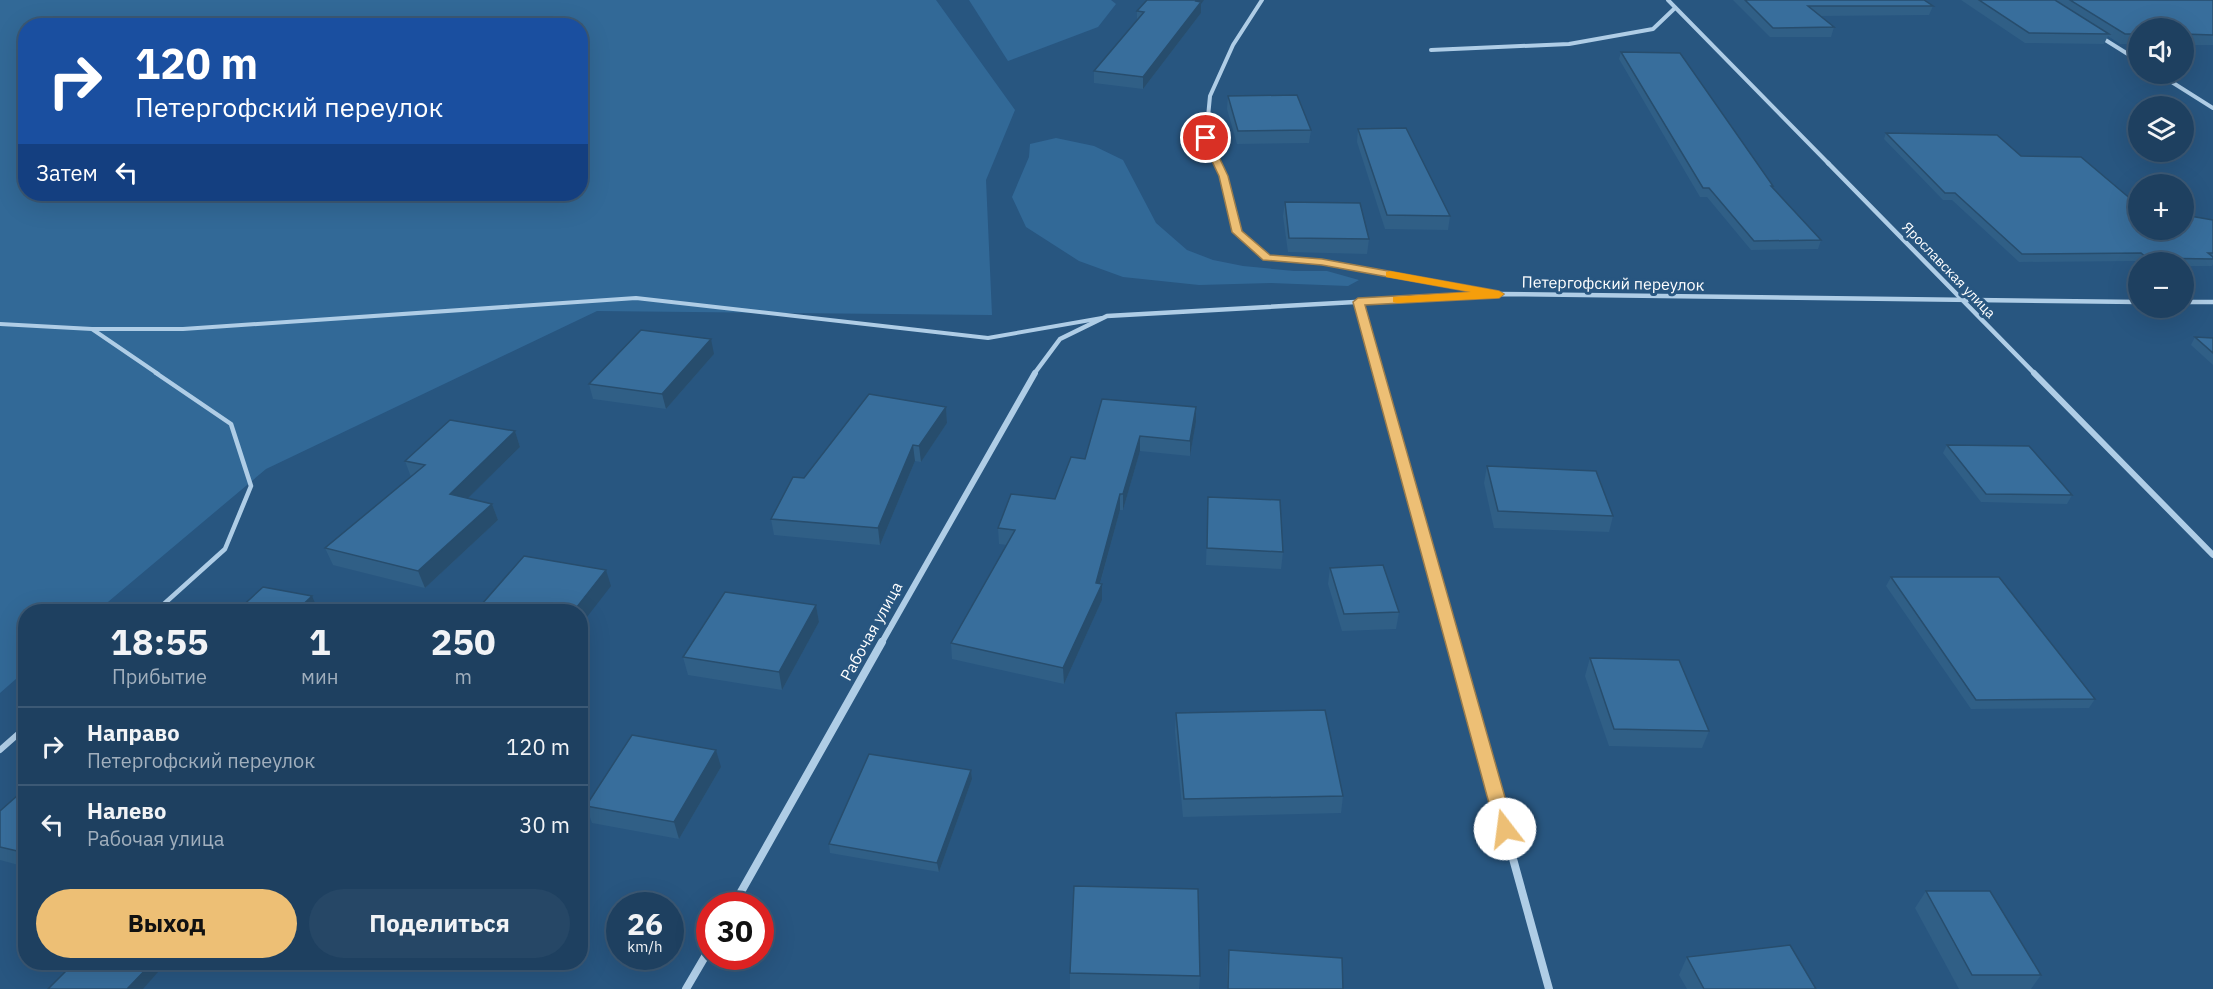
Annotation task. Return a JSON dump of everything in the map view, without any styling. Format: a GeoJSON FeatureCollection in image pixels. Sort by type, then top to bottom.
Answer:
{"type":"FeatureCollection","features":[{"type":"Feature","properties":{"kind":"street"},"geometry":{"type":"LineString","coordinates":[[1262,0],[1233,45],[1210,96],[1206,138],[1223,176],[1237,232],[1267,258],[1322,262],[1499,294]]}},
{"type":"Feature","properties":{"kind":"street","name":"Ярославская улица"},"geometry":{"type":"LineString","coordinates":[[1668,0],[2213,555]]}},
{"type":"Feature","properties":{"kind":"street"},"geometry":{"type":"LineString","coordinates":[[1431,50],[1569,44],[1653,29],[1675,8]]}},
{"type":"Feature","properties":{"kind":"street"},"geometry":{"type":"LineString","coordinates":[[2091,30],[2128,54]]}},
{"type":"Feature","properties":{"kind":"street"},"geometry":{"type":"LineString","coordinates":[[2175,84],[2213,108]]}},
{"type":"Feature","properties":{"kind":"street","name":"Петергофский переулок"},"geometry":{"type":"LineString","coordinates":[[1036,370],[1060,339],[1107,316],[1499,294],[2128,302]]}},
{"type":"Feature","properties":{"kind":"street"},"geometry":{"type":"LineString","coordinates":[[1358,302],[1549,989]]}},
{"type":"Feature","properties":{"kind":"street"},"geometry":{"type":"LineString","coordinates":[[2194,302],[2213,302]]}},
{"type":"Feature","properties":{"kind":"street","name":"Рабочая улица"},"geometry":{"type":"LineString","coordinates":[[741,892],[1036,370]]}},
{"type":"Feature","properties":{"kind":"street"},"geometry":{"type":"LineString","coordinates":[[686,989],[697,970]]}},
{"type":"Feature","properties":{"kind":"lane"},"geometry":{"type":"LineString","coordinates":[[0,324],[92,329],[183,329],[636,297],[988,338],[1107,316]]}},
{"type":"Feature","properties":{"kind":"lane"},"geometry":{"type":"LineString","coordinates":[[92,329],[231,424],[251,486],[225,549],[164,604]]}},
{"type":"Feature","properties":{"kind":"lane"},"geometry":{"type":"LineString","coordinates":[[0,750],[18,734]]}},
{"type":"Feature","properties":{"kind":"shaded area"},"geometry":{"type":"Polygon","coordinates":[[[0,0],[936,0],[1015,110],[986,180],[992,315],[597,311],[266,469],[106,604],[18,604],[18,677],[0,693],[0,0]]]}},
{"type":"Feature","properties":{"kind":"shaded area"},"geometry":{"type":"Polygon","coordinates":[[[969,0],[1111,0],[1116,4],[1098,27],[1008,61],[969,0]]]}},
{"type":"Feature","properties":{"kind":"shaded area"},"geometry":{"type":"Polygon","coordinates":[[[1056,138],[1094,146],[1123,160],[1156,223],[1187,250],[1213,260],[1243,266],[1294,271],[1327,271],[1359,280],[1348,286],[1271,283],[1199,285],[1123,277],[1079,261],[1026,227],[1012,197],[1029,157],[1030,144],[1056,138]]]}},
{"type":"Feature","properties":{"kind":"building"},"geometry":{"type":"Polygon","coordinates":[[[1147,0],[1197,0],[1201,2],[1143,77],[1094,71],[1144,12],[1137,11],[1147,0]]]}},
{"type":"Feature","properties":{"kind":"building"},"geometry":{"type":"Polygon","coordinates":[[[1745,0],[1924,0],[1933,6],[1808,6],[1834,27],[1773,28],[1745,0]]]}},
{"type":"Feature","properties":{"kind":"building"},"geometry":{"type":"Polygon","coordinates":[[[1979,0],[2055,0],[2109,34],[2029,33],[1979,0]]]}},
{"type":"Feature","properties":{"kind":"building"},"geometry":{"type":"Polygon","coordinates":[[[2070,0],[2213,0],[2213,35],[2194,34],[2194,18],[2128,18],[2128,34],[2070,0]]]}},
{"type":"Feature","properties":{"kind":"building"},"geometry":{"type":"Polygon","coordinates":[[[1621,52],[1680,53],[1773,186],[1771,186],[1821,240],[1754,241],[1709,188],[1703,188],[1621,52]]]}},
{"type":"Feature","properties":{"kind":"building"},"geometry":{"type":"Polygon","coordinates":[[[1297,95],[1311,130],[1238,131],[1228,96],[1297,95]]]}},
{"type":"Feature","properties":{"kind":"building"},"geometry":{"type":"Polygon","coordinates":[[[1406,128],[1450,216],[1387,215],[1358,129],[1406,128]]]}},
{"type":"Feature","properties":{"kind":"building"},"geometry":{"type":"Polygon","coordinates":[[[1886,133],[1997,135],[2021,156],[2081,157],[2128,197],[2128,240],[2194,240],[2194,217],[2213,220],[2213,253],[2208,253],[2213,259],[2194,259],[2194,252],[2022,254],[1955,193],[1945,193],[1886,133]]]}},
{"type":"Feature","properties":{"kind":"building"},"geometry":{"type":"Polygon","coordinates":[[[1285,202],[1360,203],[1369,239],[1289,238],[1285,202]]]}},
{"type":"Feature","properties":{"kind":"building"},"geometry":{"type":"Polygon","coordinates":[[[641,330],[711,339],[662,394],[589,384],[641,330]]]}},
{"type":"Feature","properties":{"kind":"building"},"geometry":{"type":"Polygon","coordinates":[[[2195,337],[2213,338],[2213,353],[2195,337]]]}},
{"type":"Feature","properties":{"kind":"building"},"geometry":{"type":"Polygon","coordinates":[[[869,394],[946,407],[919,446],[913,445],[878,528],[771,519],[793,477],[804,478],[869,394]]]}},
{"type":"Feature","properties":{"kind":"building"},"geometry":{"type":"Polygon","coordinates":[[[1102,399],[1196,407],[1190,441],[1140,436],[1123,494],[1120,494],[1096,583],[1102,584],[1063,668],[951,643],[1015,530],[998,528],[1011,494],[1055,499],[1071,457],[1085,459],[1102,399]]]}},
{"type":"Feature","properties":{"kind":"building"},"geometry":{"type":"Polygon","coordinates":[[[450,420],[515,431],[450,494],[492,504],[418,571],[325,548],[425,465],[405,461],[450,420]]]}},
{"type":"Feature","properties":{"kind":"building"},"geometry":{"type":"Polygon","coordinates":[[[1947,445],[2029,446],[2072,495],[1986,494],[1947,445]]]}},
{"type":"Feature","properties":{"kind":"building"},"geometry":{"type":"Polygon","coordinates":[[[1487,466],[1596,471],[1613,516],[1498,511],[1487,466]]]}},
{"type":"Feature","properties":{"kind":"building"},"geometry":{"type":"Polygon","coordinates":[[[1208,497],[1280,500],[1283,552],[1207,548],[1208,497]]]}},
{"type":"Feature","properties":{"kind":"building"},"geometry":{"type":"Polygon","coordinates":[[[524,556],[606,570],[579,604],[482,604],[524,556]]]}},
{"type":"Feature","properties":{"kind":"building"},"geometry":{"type":"Polygon","coordinates":[[[1383,565],[1399,612],[1344,614],[1330,568],[1383,565]]]}},
{"type":"Feature","properties":{"kind":"building"},"geometry":{"type":"Polygon","coordinates":[[[1891,577],[1999,577],[2095,699],[1976,700],[1891,577]]]}},
{"type":"Feature","properties":{"kind":"building"},"geometry":{"type":"Polygon","coordinates":[[[263,587],[312,596],[304,604],[245,604],[263,587]]]}},
{"type":"Feature","properties":{"kind":"building"},"geometry":{"type":"Polygon","coordinates":[[[725,592],[816,605],[779,672],[683,657],[725,592]]]}},
{"type":"Feature","properties":{"kind":"building"},"geometry":{"type":"Polygon","coordinates":[[[1590,658],[1679,660],[1709,731],[1614,729],[1590,658]]]}},
{"type":"Feature","properties":{"kind":"building"},"geometry":{"type":"Polygon","coordinates":[[[1325,710],[1343,796],[1184,799],[1176,713],[1325,710]]]}},
{"type":"Feature","properties":{"kind":"building"},"geometry":{"type":"Polygon","coordinates":[[[632,735],[716,750],[674,822],[588,806],[588,803],[632,735]]]}},
{"type":"Feature","properties":{"kind":"building"},"geometry":{"type":"Polygon","coordinates":[[[869,754],[971,770],[937,863],[829,844],[869,754]]]}},
{"type":"Feature","properties":{"kind":"building"},"geometry":{"type":"Polygon","coordinates":[[[18,795],[18,851],[0,847],[0,811],[18,795]]]}},
{"type":"Feature","properties":{"kind":"building"},"geometry":{"type":"Polygon","coordinates":[[[1074,886],[1198,889],[1200,976],[1070,973],[1074,886]]]}},
{"type":"Feature","properties":{"kind":"building"},"geometry":{"type":"Polygon","coordinates":[[[1926,891],[1990,891],[2041,975],[1972,975],[1926,891]]]}},
{"type":"Feature","properties":{"kind":"building"},"geometry":{"type":"Polygon","coordinates":[[[1790,945],[1816,989],[1704,989],[1687,957],[1790,945]]]}},
{"type":"Feature","properties":{"kind":"building"},"geometry":{"type":"Polygon","coordinates":[[[1229,950],[1342,958],[1343,989],[1228,989],[1229,950]]]}},
{"type":"Feature","properties":{"kind":"building"},"geometry":{"type":"Polygon","coordinates":[[[67,970],[145,970],[127,989],[48,989],[67,970]]]}},
{"type":"Feature","properties":{"kind":"slow traffic"},"geometry":{"type":"LineString","coordinates":[[1390,274],[1499,294],[1397,300]]}},
{"type":"Feature","properties":{"kind":"route"},"geometry":{"type":"LineString","coordinates":[[1206,138],[1223,176],[1237,232],[1267,258],[1322,262],[1499,294],[1358,302],[1505,829]]}}]}
